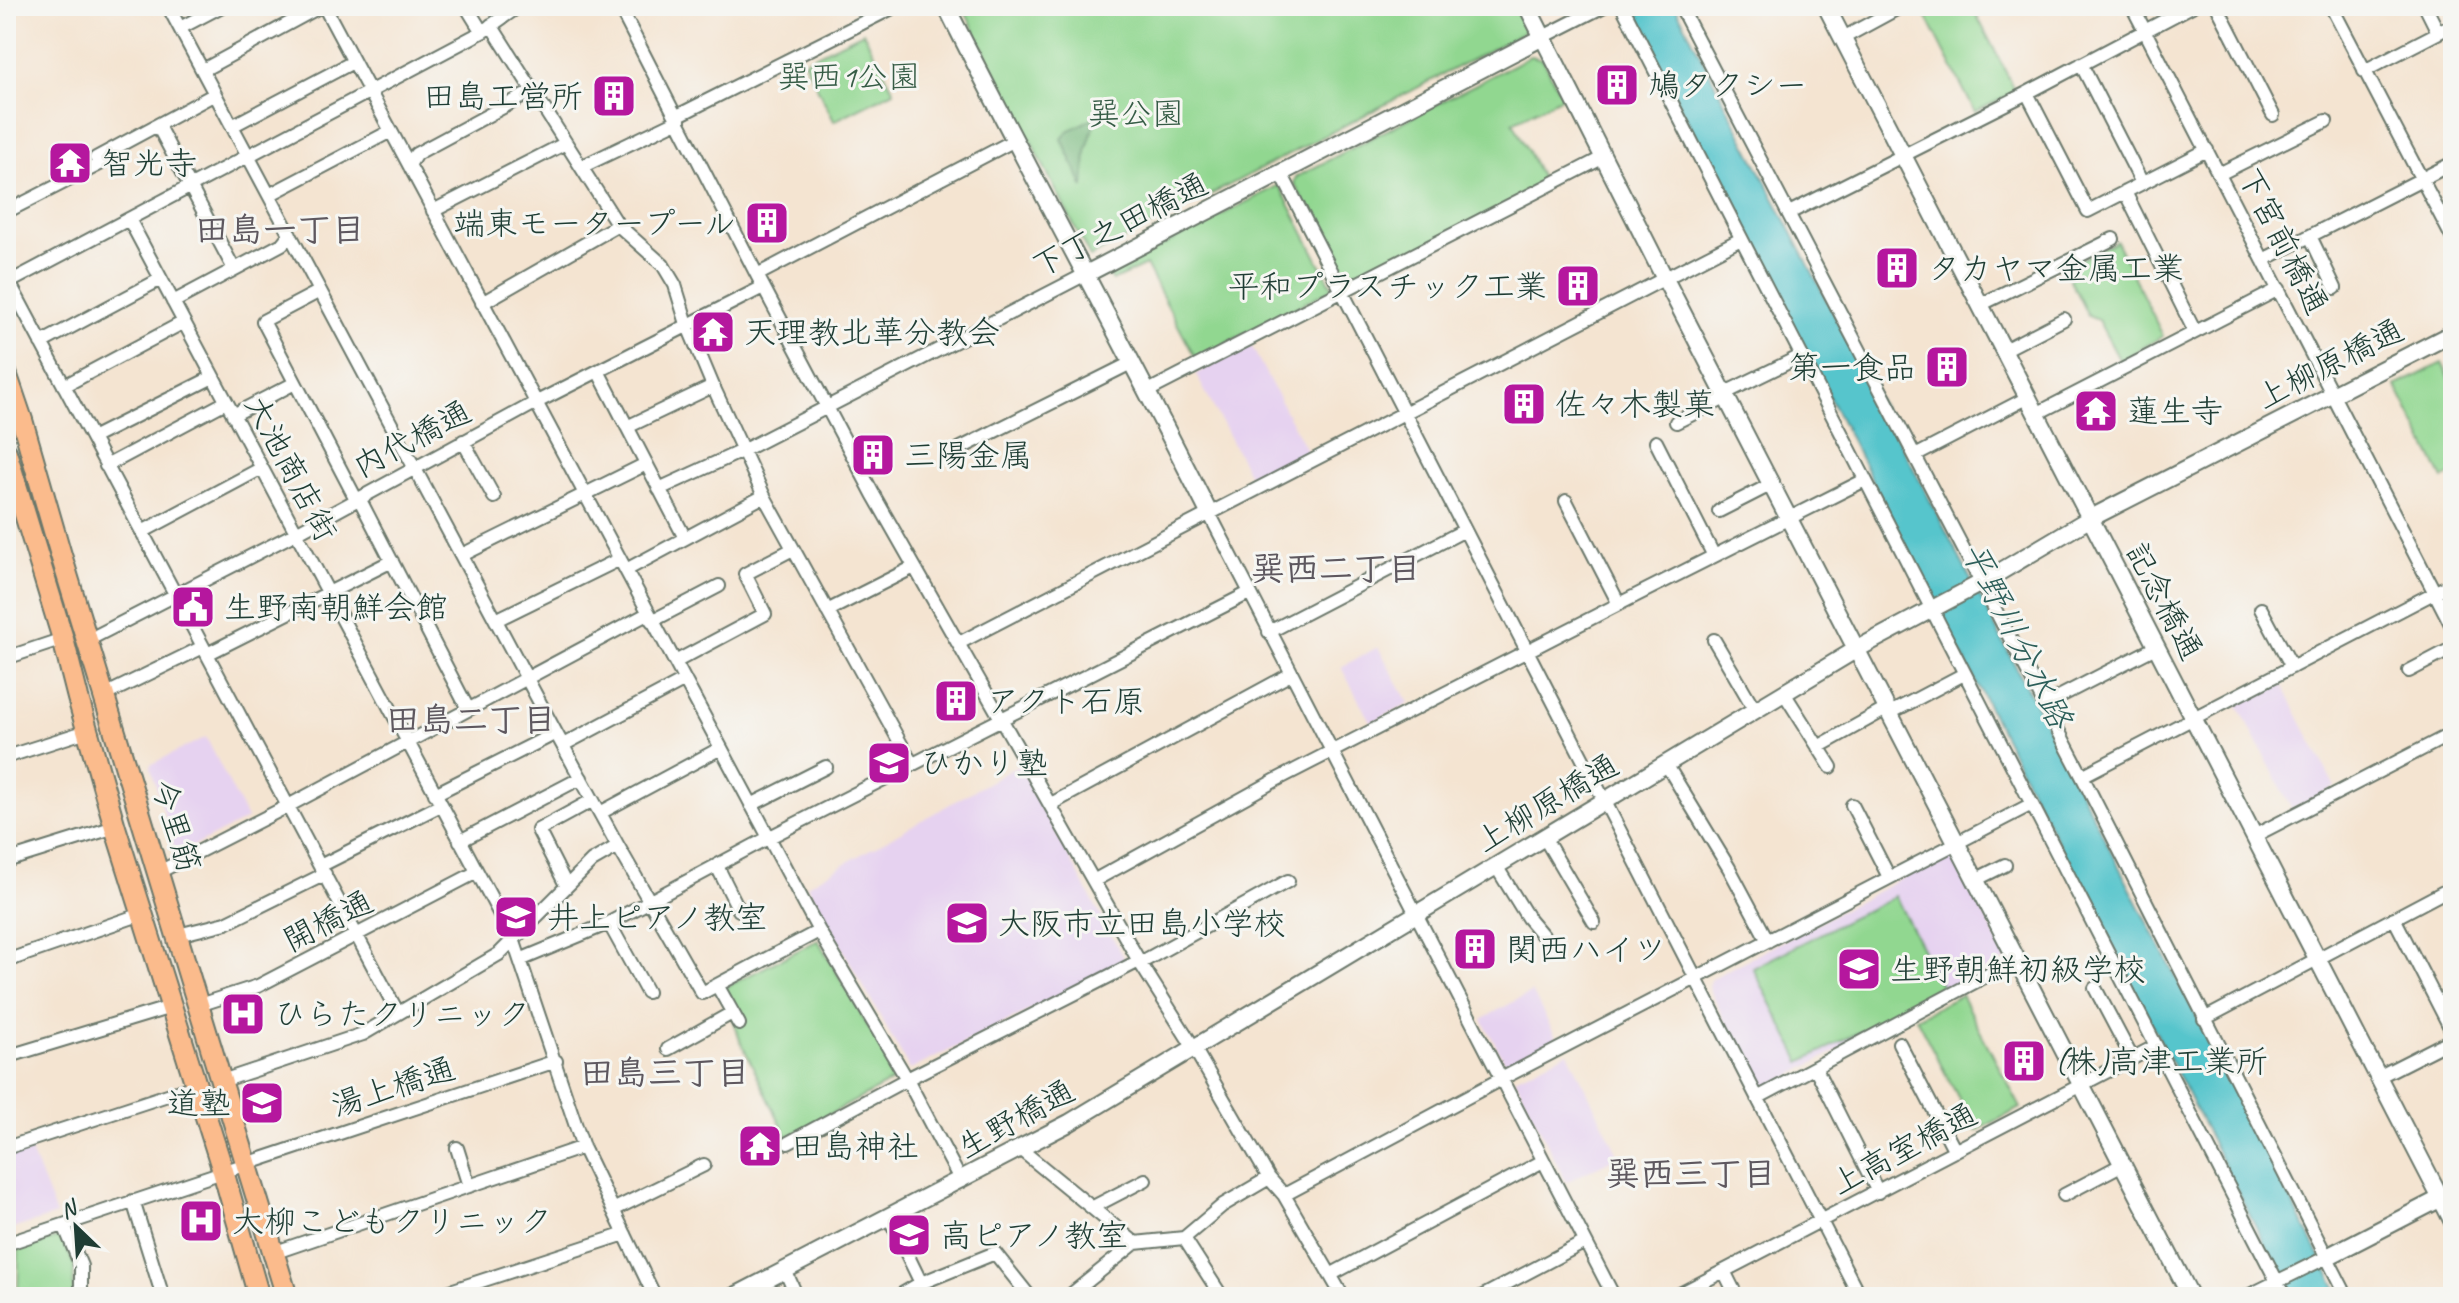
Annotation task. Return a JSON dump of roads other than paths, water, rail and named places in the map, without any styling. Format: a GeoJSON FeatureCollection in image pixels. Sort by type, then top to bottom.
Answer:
{"type":"FeatureCollection","features":[{"type":"Feature","properties":{"kind":"main road","name":"今里筋"},"geometry":{"type":"LineString","coordinates":[[6,373],[287,1297]]}},
{"type":"Feature","properties":{"kind":"main road","name":"今里筋"},"geometry":{"type":"LineString","coordinates":[[6,452],[63,639],[115,827],[223,1171],[259,1297]]}},
{"type":"Feature","properties":{"kind":"street"},"geometry":{"type":"LineString","coordinates":[[168,6],[581,778],[702,993],[819,931]]}},
{"type":"Feature","properties":{"kind":"street"},"geometry":{"type":"LineString","coordinates":[[180,28],[222,6]]}},
{"type":"Feature","properties":{"kind":"street"},"geometry":{"type":"LineString","coordinates":[[466,6],[487,28],[533,91],[618,225],[663,265],[675,285],[687,324],[713,386],[764,496],[912,764]]}},
{"type":"Feature","properties":{"kind":"street"},"geometry":{"type":"LineString","coordinates":[[398,1013],[8,283],[487,28],[519,6]]}},
{"type":"Feature","properties":{"kind":"street"},"geometry":{"type":"LineString","coordinates":[[619,6],[826,409],[914,567],[1139,962],[1194,1048],[1269,1178],[1284,1195],[1343,1297]]}},
{"type":"Feature","properties":{"kind":"street"},"geometry":{"type":"LineString","coordinates":[[581,167],[896,6]]}},
{"type":"Feature","properties":{"kind":"street"},"geometry":{"type":"LineString","coordinates":[[946,6],[1013,141],[1133,362],[1414,915],[1614,1297]]}},
{"type":"Feature","properties":{"kind":"street"},"geometry":{"type":"LineString","coordinates":[[1527,6],[2191,1297]]}},
{"type":"Feature","properties":{"kind":"street","name":"下丁之田橋通"},"geometry":{"type":"LineString","coordinates":[[659,489],[826,409],[1604,6]]}},
{"type":"Feature","properties":{"kind":"street"},"geometry":{"type":"LineString","coordinates":[[1622,6],[2285,1297]]}},
{"type":"Feature","properties":{"kind":"street"},"geometry":{"type":"LineString","coordinates":[[1680,6],[2045,704],[2347,1297]]}},
{"type":"Feature","properties":{"kind":"street","name":"記念橋通"},"geometry":{"type":"LineString","coordinates":[[1826,6],[2378,1077],[2447,1195],[2453,1222]]}},
{"type":"Feature","properties":{"kind":"street"},"geometry":{"type":"LineString","coordinates":[[1843,38],[1902,6]]}},
{"type":"Feature","properties":{"kind":"street","name":"下宮前橋通"},"geometry":{"type":"LineString","coordinates":[[2132,6],[2453,628]]}},
{"type":"Feature","properties":{"kind":"street"},"geometry":{"type":"LineString","coordinates":[[1789,213],[2192,6]]}},
{"type":"Feature","properties":{"kind":"street"},"geometry":{"type":"LineString","coordinates":[[2217,6],[2273,115]]}},
{"type":"Feature","properties":{"kind":"street"},"geometry":{"type":"LineString","coordinates":[[2331,6],[2453,239]]}},
{"type":"Feature","properties":{"kind":"street"},"geometry":{"type":"LineString","coordinates":[[2425,6],[2438,32]]}},
{"type":"Feature","properties":{"kind":"street"},"geometry":{"type":"LineString","coordinates":[[203,70],[328,8],[353,62],[768,838],[907,1079],[961,1181]]}},
{"type":"Feature","properties":{"kind":"street"},"geometry":{"type":"LineString","coordinates":[[2364,71],[2453,25]]}},
{"type":"Feature","properties":{"kind":"street"},"geometry":{"type":"LineString","coordinates":[[232,126],[353,62]]}},
{"type":"Feature","properties":{"kind":"street"},"geometry":{"type":"LineString","coordinates":[[2081,64],[2142,183]]}},
{"type":"Feature","properties":{"kind":"street"},"geometry":{"type":"LineString","coordinates":[[409,165],[416,154],[533,91]]}},
{"type":"Feature","properties":{"kind":"street"},"geometry":{"type":"LineString","coordinates":[[2027,93],[2088,211],[2207,150]]}},
{"type":"Feature","properties":{"kind":"street"},"geometry":{"type":"LineString","coordinates":[[6,212],[215,94]]}},
{"type":"Feature","properties":{"kind":"street"},"geometry":{"type":"LineString","coordinates":[[2219,174],[2326,121]]}},
{"type":"Feature","properties":{"kind":"street"},"geometry":{"type":"LineString","coordinates":[[158,126],[234,269]]}},
{"type":"Feature","properties":{"kind":"street"},"geometry":{"type":"LineString","coordinates":[[269,195],[391,131]]}},
{"type":"Feature","properties":{"kind":"street","name":"内代橋通"},"geometry":{"type":"LineString","coordinates":[[88,640],[296,533],[463,441],[687,324],[1013,141]]}},
{"type":"Feature","properties":{"kind":"street"},"geometry":{"type":"LineString","coordinates":[[433,211],[566,143]]}},
{"type":"Feature","properties":{"kind":"street"},"geometry":{"type":"LineString","coordinates":[[1148,391],[1604,157]]}},
{"type":"Feature","properties":{"kind":"street"},"geometry":{"type":"LineString","coordinates":[[2263,260],[2453,163]]}},
{"type":"Feature","properties":{"kind":"street"},"geometry":{"type":"LineString","coordinates":[[1281,173],[1860,1297]]}},
{"type":"Feature","properties":{"kind":"street"},"geometry":{"type":"LineString","coordinates":[[2125,192],[2195,332]]}},
{"type":"Feature","properties":{"kind":"street","name":"大池商店街"},"geometry":{"type":"LineString","coordinates":[[129,219],[513,939],[583,1147],[655,1297]]}},
{"type":"Feature","properties":{"kind":"street"},"geometry":{"type":"LineString","coordinates":[[482,303],[618,225]]}},
{"type":"Feature","properties":{"kind":"street"},"geometry":{"type":"LineString","coordinates":[[173,302],[282,244],[290,234]]}},
{"type":"Feature","properties":{"kind":"street"},"geometry":{"type":"LineString","coordinates":[[2310,236],[2335,288]]}},
{"type":"Feature","properties":{"kind":"street"},"geometry":{"type":"LineString","coordinates":[[959,643],[1741,239]]}},
{"type":"Feature","properties":{"kind":"street"},"geometry":{"type":"LineString","coordinates":[[1980,305],[2113,239]]}},
{"type":"Feature","properties":{"kind":"street"},"geometry":{"type":"LineString","coordinates":[[41,343],[161,279]]}},
{"type":"Feature","properties":{"kind":"street"},"geometry":{"type":"LineString","coordinates":[[2036,414],[2279,289]]}},
{"type":"Feature","properties":{"kind":"street"},"geometry":{"type":"LineString","coordinates":[[320,291],[263,321],[468,709]]}},
{"type":"Feature","properties":{"kind":"street"},"geometry":{"type":"LineString","coordinates":[[2004,350],[2064,319]]}},
{"type":"Feature","properties":{"kind":"street"},"geometry":{"type":"LineString","coordinates":[[64,386],[184,322]]}},
{"type":"Feature","properties":{"kind":"street","name":"上柳原橋通"},"geometry":{"type":"LineString","coordinates":[[1194,1048],[1857,649],[1981,583],[2089,519],[2453,333]]}},
{"type":"Feature","properties":{"kind":"street"},"geometry":{"type":"LineString","coordinates":[[1676,422],[1801,356]]}},
{"type":"Feature","properties":{"kind":"street"},"geometry":{"type":"LineString","coordinates":[[959,449],[1133,362]]}},
{"type":"Feature","properties":{"kind":"street"},"geometry":{"type":"LineString","coordinates":[[598,371],[685,538]]}},
{"type":"Feature","properties":{"kind":"street"},"geometry":{"type":"LineString","coordinates":[[92,438],[213,377]]}},
{"type":"Feature","properties":{"kind":"street"},"geometry":{"type":"LineString","coordinates":[[233,415],[295,383]]}},
{"type":"Feature","properties":{"kind":"street"},"geometry":{"type":"LineString","coordinates":[[627,427],[713,386]]}},
{"type":"Feature","properties":{"kind":"street"},"geometry":{"type":"LineString","coordinates":[[1915,456],[2027,398]]}},
{"type":"Feature","properties":{"kind":"street"},"geometry":{"type":"LineString","coordinates":[[106,466],[226,402]]}},
{"type":"Feature","properties":{"kind":"street"},"geometry":{"type":"LineString","coordinates":[[463,441],[494,497]]}},
{"type":"Feature","properties":{"kind":"street"},"geometry":{"type":"LineString","coordinates":[[1656,442],[1714,556]]}},
{"type":"Feature","properties":{"kind":"street"},"geometry":{"type":"LineString","coordinates":[[6,452],[29,443]]}},
{"type":"Feature","properties":{"kind":"street"},"geometry":{"type":"LineString","coordinates":[[462,555],[646,464]]}},
{"type":"Feature","properties":{"kind":"street"},"geometry":{"type":"LineString","coordinates":[[142,532],[262,468]]}},
{"type":"Feature","properties":{"kind":"street"},"geometry":{"type":"LineString","coordinates":[[1095,880],[1331,752],[1865,480]]}},
{"type":"Feature","properties":{"kind":"street"},"geometry":{"type":"LineString","coordinates":[[1719,511],[1772,484]]}},
{"type":"Feature","properties":{"kind":"street"},"geometry":{"type":"LineString","coordinates":[[496,620],[685,538],[764,496]]}},
{"type":"Feature","properties":{"kind":"street"},"geometry":{"type":"LineString","coordinates":[[1566,501],[1619,604]]}},
{"type":"Feature","properties":{"kind":"street"},"geometry":{"type":"LineString","coordinates":[[1269,632],[1465,530]]}},
{"type":"Feature","properties":{"kind":"street"},"geometry":{"type":"LineString","coordinates":[[675,662],[765,614],[745,574],[793,549]]}},
{"type":"Feature","properties":{"kind":"street"},"geometry":{"type":"LineString","coordinates":[[105,695],[392,561]]}},
{"type":"Feature","properties":{"kind":"street"},"geometry":{"type":"LineString","coordinates":[[827,611],[914,567]]}},
{"type":"Feature","properties":{"kind":"street"},"geometry":{"type":"LineString","coordinates":[[2082,776],[2453,583]]}},
{"type":"Feature","properties":{"kind":"street"},"geometry":{"type":"LineString","coordinates":[[159,872],[468,709],[650,617],[719,586]]}},
{"type":"Feature","properties":{"kind":"street"},"geometry":{"type":"LineString","coordinates":[[520,960],[609,923],[768,838],[1249,593]]}},
{"type":"Feature","properties":{"kind":"street"},"geometry":{"type":"LineString","coordinates":[[2261,609],[2292,667]]}},
{"type":"Feature","properties":{"kind":"street"},"geometry":{"type":"LineString","coordinates":[[6,658],[63,639]]}},
{"type":"Feature","properties":{"kind":"street"},"geometry":{"type":"LineString","coordinates":[[1714,640],[1755,710]]}},
{"type":"Feature","properties":{"kind":"street"},"geometry":{"type":"LineString","coordinates":[[2045,704],[2156,647]]}},
{"type":"Feature","properties":{"kind":"street"},"geometry":{"type":"LineString","coordinates":[[2409,671],[2453,648]]}},
{"type":"Feature","properties":{"kind":"street"},"geometry":{"type":"LineString","coordinates":[[1051,804],[1291,674]]}},
{"type":"Feature","properties":{"kind":"street"},"geometry":{"type":"LineString","coordinates":[[1818,747],[1964,674]]}},
{"type":"Feature","properties":{"kind":"street"},"geometry":{"type":"LineString","coordinates":[[178,935],[226,923],[438,800],[685,680]]}},
{"type":"Feature","properties":{"kind":"street"},"geometry":{"type":"LineString","coordinates":[[1784,693],[1831,767]]}},
{"type":"Feature","properties":{"kind":"street"},"geometry":{"type":"LineString","coordinates":[[6,757],[87,731]]}},
{"type":"Feature","properties":{"kind":"street"},"geometry":{"type":"LineString","coordinates":[[2254,836],[2453,733]]}},
{"type":"Feature","properties":{"kind":"street"},"geometry":{"type":"LineString","coordinates":[[600,813],[721,748]]}},
{"type":"Feature","properties":{"kind":"street"},"geometry":{"type":"LineString","coordinates":[[1666,764],[1729,868],[1768,941]]}},
{"type":"Feature","properties":{"kind":"street"},"geometry":{"type":"LineString","coordinates":[[751,805],[826,767]]}},
{"type":"Feature","properties":{"kind":"street"},"geometry":{"type":"LineString","coordinates":[[460,841],[581,778]]}},
{"type":"Feature","properties":{"kind":"street"},"geometry":{"type":"LineString","coordinates":[[566,885],[538,830],[593,800]]}},
{"type":"Feature","properties":{"kind":"street"},"geometry":{"type":"LineString","coordinates":[[1852,805],[1889,877]]}},
{"type":"Feature","properties":{"kind":"street"},"geometry":{"type":"LineString","coordinates":[[1284,1195],[2030,805]]}},
{"type":"Feature","properties":{"kind":"street"},"geometry":{"type":"LineString","coordinates":[[6,861],[115,827]]}},
{"type":"Feature","properties":{"kind":"street"},"geometry":{"type":"LineString","coordinates":[[1544,837],[1594,922]]}},
{"type":"Feature","properties":{"kind":"street"},"geometry":{"type":"LineString","coordinates":[[222,1081],[363,1034],[499,954],[592,861],[618,846]]}},
{"type":"Feature","properties":{"kind":"street"},"geometry":{"type":"LineString","coordinates":[[1975,880],[2005,865]]}},
{"type":"Feature","properties":{"kind":"street"},"geometry":{"type":"LineString","coordinates":[[717,866],[739,910]]}},
{"type":"Feature","properties":{"kind":"street"},"geometry":{"type":"LineString","coordinates":[[1496,866],[1528,918],[1555,950]]}},
{"type":"Feature","properties":{"kind":"street","name":"開橋通"},"geometry":{"type":"LineString","coordinates":[[199,1005],[258,986],[477,872]]}},
{"type":"Feature","properties":{"kind":"street"},"geometry":{"type":"LineString","coordinates":[[788,1143],[1139,962],[1288,881]]}},
{"type":"Feature","properties":{"kind":"street"},"geometry":{"type":"LineString","coordinates":[[2204,1019],[2453,887]]}},
{"type":"Feature","properties":{"kind":"street"},"geometry":{"type":"LineString","coordinates":[[6,961],[142,914]]}},
{"type":"Feature","properties":{"kind":"street"},"geometry":{"type":"LineString","coordinates":[[2378,1077],[2453,1036],[2394,918]]}},
{"type":"Feature","properties":{"kind":"street"},"geometry":{"type":"LineString","coordinates":[[609,923],[647,992]]}},
{"type":"Feature","properties":{"kind":"street"},"geometry":{"type":"LineString","coordinates":[[1757,1098],[2018,959]]}},
{"type":"Feature","properties":{"kind":"street"},"geometry":{"type":"LineString","coordinates":[[668,1049],[735,1018],[717,985]]}},
{"type":"Feature","properties":{"kind":"street"},"geometry":{"type":"LineString","coordinates":[[2095,988],[2132,1058]]}},
{"type":"Feature","properties":{"kind":"street"},"geometry":{"type":"LineString","coordinates":[[6,1057],[171,1007]]}},
{"type":"Feature","properties":{"kind":"street"},"geometry":{"type":"LineString","coordinates":[[1899,1043],[1955,1151]]}},
{"type":"Feature","properties":{"kind":"street","name":"上高室橋通"},"geometry":{"type":"LineString","coordinates":[[1674,1297],[2156,1046]]}},
{"type":"Feature","properties":{"kind":"street","name":"生野橋通"},"geometry":{"type":"LineString","coordinates":[[733,1297],[1069,1123],[1194,1048]]}},
{"type":"Feature","properties":{"kind":"street","name":"湯上橋通"},"geometry":{"type":"LineString","coordinates":[[6,1244],[556,1061]]}},
{"type":"Feature","properties":{"kind":"street"},"geometry":{"type":"LineString","coordinates":[[1815,1067],[1878,1192]]}},
{"type":"Feature","properties":{"kind":"street"},"geometry":{"type":"LineString","coordinates":[[6,1148],[195,1086]]}},
{"type":"Feature","properties":{"kind":"street"},"geometry":{"type":"LineString","coordinates":[[273,1253],[583,1147]]}},
{"type":"Feature","properties":{"kind":"street"},"geometry":{"type":"LineString","coordinates":[[457,1148],[469,1186]]}},
{"type":"Feature","properties":{"kind":"street"},"geometry":{"type":"LineString","coordinates":[[1020,1149],[1135,1243]]}},
{"type":"Feature","properties":{"kind":"street"},"geometry":{"type":"LineString","coordinates":[[1330,1275],[1543,1161]]}},
{"type":"Feature","properties":{"kind":"street"},"geometry":{"type":"LineString","coordinates":[[2064,1195],[2123,1164]]}},
{"type":"Feature","properties":{"kind":"street"},"geometry":{"type":"LineString","coordinates":[[613,1210],[704,1165]]}},
{"type":"Feature","properties":{"kind":"street"},"geometry":{"type":"LineString","coordinates":[[1068,1297],[1135,1243],[1184,1238],[1223,1205],[1269,1178]]}},
{"type":"Feature","properties":{"kind":"street"},"geometry":{"type":"LineString","coordinates":[[1093,1207],[1145,1180]]}},
{"type":"Feature","properties":{"kind":"street"},"geometry":{"type":"LineString","coordinates":[[2246,1297],[2447,1195]]}},
{"type":"Feature","properties":{"kind":"street"},"geometry":{"type":"LineString","coordinates":[[133,1201],[163,1297]]}},
{"type":"Feature","properties":{"kind":"street"},"geometry":{"type":"LineString","coordinates":[[889,1217],[921,1283]]}},
{"type":"Feature","properties":{"kind":"street"},"geometry":{"type":"LineString","coordinates":[[64,1225],[81,1266],[81,1297]]}},
{"type":"Feature","properties":{"kind":"street"},"geometry":{"type":"LineString","coordinates":[[432,1297],[625,1234]]}},
{"type":"Feature","properties":{"kind":"street"},"geometry":{"type":"LineString","coordinates":[[1184,1238],[1222,1297]]}},
{"type":"Feature","properties":{"kind":"street"},"geometry":{"type":"LineString","coordinates":[[1481,1297],[1585,1242]]}},
{"type":"Feature","properties":{"kind":"street"},"geometry":{"type":"LineString","coordinates":[[897,1297],[921,1283],[995,1253],[1030,1297]]}},
{"type":"Feature","properties":{"kind":"street"},"geometry":{"type":"LineString","coordinates":[[785,1270],[797,1297]]}},
{"type":"Feature","properties":{"kind":"street"},"geometry":{"type":"LineString","coordinates":[[1724,1271],[1737,1297]]}},
{"type":"Feature","properties":{"kind":"water","name":"平野川分水路"},"geometry":{"type":"Polygon","coordinates":[[[1628,6],[1675,6],[2341,1297],[2292,1297],[1628,6]]]}},
{"type":"Feature","properties":{"kind":"place","name":"鳩タクシー"},"geometry":{"type":"Point","coordinates":[1617,85]}},
{"type":"Feature","properties":{"kind":"place","name":"田島工営所"},"geometry":{"type":"Point","coordinates":[614,96]}},
{"type":"Feature","properties":{"kind":"place","name":"智光寺"},"geometry":{"type":"Point","coordinates":[70,163]}},
{"type":"Feature","properties":{"kind":"place","name":"端東モータープール"},"geometry":{"type":"Point","coordinates":[767,223]}},
{"type":"Feature","properties":{"kind":"place","name":"タカヤマ金属工業"},"geometry":{"type":"Point","coordinates":[1897,268]}},
{"type":"Feature","properties":{"kind":"place","name":"平和プラスチック工業"},"geometry":{"type":"Point","coordinates":[1578,286]}},
{"type":"Feature","properties":{"kind":"place","name":"天理教北華分教会"},"geometry":{"type":"Point","coordinates":[713,332]}},
{"type":"Feature","properties":{"kind":"place","name":"第一食品"},"geometry":{"type":"Point","coordinates":[1947,367]}},
{"type":"Feature","properties":{"kind":"place","name":"佐々木製菓"},"geometry":{"type":"Point","coordinates":[1524,404]}},
{"type":"Feature","properties":{"kind":"place","name":"蓮生寺"},"geometry":{"type":"Point","coordinates":[2096,411]}},
{"type":"Feature","properties":{"kind":"place","name":"三陽金属"},"geometry":{"type":"Point","coordinates":[873,455]}},
{"type":"Feature","properties":{"kind":"place","name":"生野南朝鮮会館"},"geometry":{"type":"Point","coordinates":[193,607]}},
{"type":"Feature","properties":{"kind":"place","name":"アクト石原"},"geometry":{"type":"Point","coordinates":[956,701]}},
{"type":"Feature","properties":{"kind":"place","name":"ひかり塾"},"geometry":{"type":"Point","coordinates":[889,763]}},
{"type":"Feature","properties":{"kind":"place","name":"井上ピアノ教室"},"geometry":{"type":"Point","coordinates":[516,917]}},
{"type":"Feature","properties":{"kind":"place","name":"大阪市立田島小学校"},"geometry":{"type":"Point","coordinates":[967,923]}},
{"type":"Feature","properties":{"kind":"place","name":"関西ハイツ"},"geometry":{"type":"Point","coordinates":[1475,949]}},
{"type":"Feature","properties":{"kind":"place","name":"生野朝鮮初級学校"},"geometry":{"type":"Point","coordinates":[1859,969]}},
{"type":"Feature","properties":{"kind":"place","name":"ひらたクリニック"},"geometry":{"type":"Point","coordinates":[243,1014]}},
{"type":"Feature","properties":{"kind":"place","name":"(株)高津工業所"},"geometry":{"type":"Point","coordinates":[2024,1061]}},
{"type":"Feature","properties":{"kind":"place","name":"道塾"},"geometry":{"type":"Point","coordinates":[262,1103]}},
{"type":"Feature","properties":{"kind":"place","name":"田島神社"},"geometry":{"type":"Point","coordinates":[760,1146]}},
{"type":"Feature","properties":{"kind":"place","name":"大柳こどもクリニック"},"geometry":{"type":"Point","coordinates":[201,1221]}},
{"type":"Feature","properties":{"kind":"place","name":"高ピアノ教室"},"geometry":{"type":"Point","coordinates":[909,1235]}},
{"type":"Feature","properties":{"kind":"district","name":"田島一丁目"},"geometry":{"type":"Point","coordinates":[280,229]}},
{"type":"Feature","properties":{"kind":"district","name":"巽西二丁目"},"geometry":{"type":"Point","coordinates":[1336,568]}},
{"type":"Feature","properties":{"kind":"district","name":"田島二丁目"},"geometry":{"type":"Point","coordinates":[471,719]}},
{"type":"Feature","properties":{"kind":"district","name":"田島三丁目"},"geometry":{"type":"Point","coordinates":[665,1072]}},
{"type":"Feature","properties":{"kind":"district","name":"巽西三丁目"},"geometry":{"type":"Point","coordinates":[1691,1173]}},
{"type":"Feature","properties":{"kind":"park label","name":"巽西1公園"},"geometry":{"type":"Point","coordinates":[849,76]}},
{"type":"Feature","properties":{"kind":"park label","name":"巽公園"},"geometry":{"type":"Point","coordinates":[1136,113]}}]}
